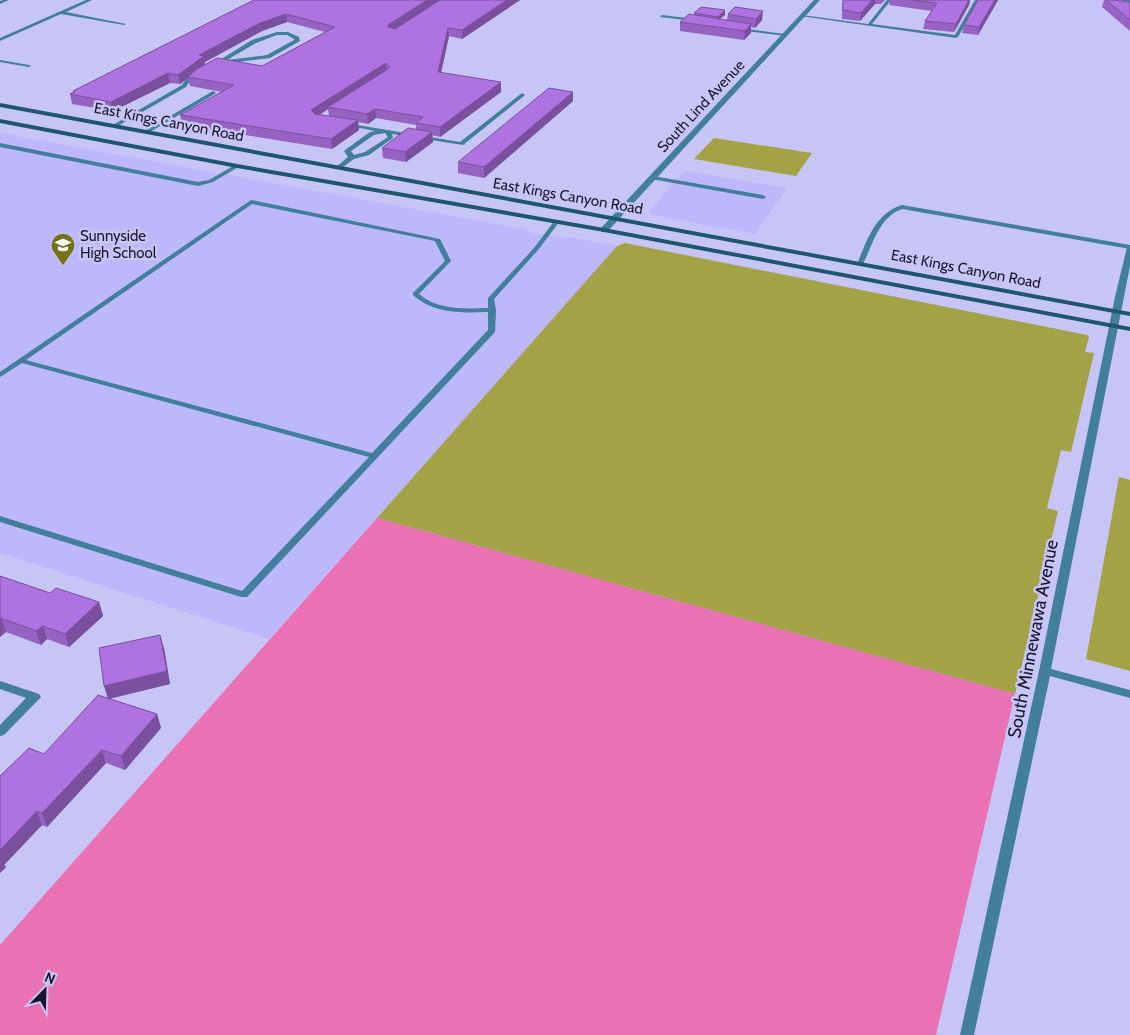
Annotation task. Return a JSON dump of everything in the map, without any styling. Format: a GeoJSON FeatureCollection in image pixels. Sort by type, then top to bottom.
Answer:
{"type":"FeatureCollection","features":[{"type":"Feature","properties":{"kind":"main road","name":"East Kings Canyon Road"},"geometry":{"type":"LineString","coordinates":[[0,105],[1130,314]]}},
{"type":"Feature","properties":{"kind":"main road","name":"East Kings Canyon Road"},"geometry":{"type":"LineString","coordinates":[[2,123],[557,221],[1130,329]]}},
{"type":"Feature","properties":{"kind":"street","name":"South Lind Avenue"},"geometry":{"type":"LineString","coordinates":[[604,230],[817,0]]}},
{"type":"Feature","properties":{"kind":"street"},"geometry":{"type":"LineString","coordinates":[[1124,0],[1130,1]]}},
{"type":"Feature","properties":{"kind":"street"},"geometry":{"type":"LineString","coordinates":[[114,126],[184,86],[188,80],[227,56],[265,36],[285,34],[297,38],[297,41],[268,58],[220,62]]}},
{"type":"Feature","properties":{"kind":"street"},"geometry":{"type":"LineString","coordinates":[[338,122],[461,144],[522,95]]}},
{"type":"Feature","properties":{"kind":"street"},"geometry":{"type":"LineString","coordinates":[[338,168],[352,158],[367,154],[391,137],[387,131]]}},
{"type":"Feature","properties":{"kind":"street"},"geometry":{"type":"LineString","coordinates":[[352,158],[346,151],[372,133],[387,131]]}},
{"type":"Feature","properties":{"kind":"street","name":"South Minnewawa Avenue"},"geometry":{"type":"LineString","coordinates":[[967,1035],[1045,671],[1130,248]]}},
{"type":"Feature","properties":{"kind":"street"},"geometry":{"type":"LineString","coordinates":[[1045,671],[1130,694]]}},
{"type":"Feature","properties":{"kind":"street"},"geometry":{"type":"LineString","coordinates":[[0,685],[36,698],[0,732]]}},
{"type":"Feature","properties":{"kind":"lane"},"geometry":{"type":"LineString","coordinates":[[0,3],[7,0]]}},
{"type":"Feature","properties":{"kind":"lane"},"geometry":{"type":"LineString","coordinates":[[0,40],[90,0]]}},
{"type":"Feature","properties":{"kind":"lane"},"geometry":{"type":"LineString","coordinates":[[869,25],[889,0]]}},
{"type":"Feature","properties":{"kind":"lane"},"geometry":{"type":"LineString","coordinates":[[802,16],[956,37],[976,2],[966,2]]}},
{"type":"Feature","properties":{"kind":"lane"},"geometry":{"type":"LineString","coordinates":[[60,13],[124,24]]}},
{"type":"Feature","properties":{"kind":"lane"},"geometry":{"type":"LineString","coordinates":[[662,16],[702,21]]}},
{"type":"Feature","properties":{"kind":"lane"},"geometry":{"type":"LineString","coordinates":[[732,28],[785,35]]}},
{"type":"Feature","properties":{"kind":"lane"},"geometry":{"type":"LineString","coordinates":[[0,61],[29,66]]}},
{"type":"Feature","properties":{"kind":"lane"},"geometry":{"type":"LineString","coordinates":[[146,132],[213,93]]}},
{"type":"Feature","properties":{"kind":"lane"},"geometry":{"type":"LineString","coordinates":[[0,145],[198,184],[211,181],[237,166]]}},
{"type":"Feature","properties":{"kind":"lane"},"geometry":{"type":"LineString","coordinates":[[653,178],[763,197]]}},
{"type":"Feature","properties":{"kind":"lane"},"geometry":{"type":"LineString","coordinates":[[0,375],[251,202],[438,240],[448,261],[415,294],[422,302],[461,312],[492,310]]}},
{"type":"Feature","properties":{"kind":"lane"},"geometry":{"type":"LineString","coordinates":[[860,264],[885,215],[893,209],[902,207],[1130,248]]}},
{"type":"Feature","properties":{"kind":"lane"},"geometry":{"type":"LineString","coordinates":[[0,519],[244,596],[492,330],[490,300],[536,249],[557,221]]}},
{"type":"Feature","properties":{"kind":"lane"},"geometry":{"type":"LineString","coordinates":[[21,361],[375,456]]}},
{"type":"Feature","properties":{"kind":"shaded area"},"geometry":{"type":"Polygon","coordinates":[[[0,133],[523,229],[532,233],[618,246],[269,639],[0,553],[0,133]]]}},
{"type":"Feature","properties":{"kind":"shaded area"},"geometry":{"type":"Polygon","coordinates":[[[714,138],[812,153],[796,176],[694,159],[714,138]]]}},
{"type":"Feature","properties":{"kind":"shaded area"},"geometry":{"type":"Polygon","coordinates":[[[685,171],[787,188],[755,234],[653,215],[649,211],[685,171]]]}},
{"type":"Feature","properties":{"kind":"shaded area"},"geometry":{"type":"Polygon","coordinates":[[[625,243],[1087,335],[1089,337],[1085,352],[1094,353],[1071,452],[1061,450],[1047,508],[1058,511],[1015,694],[377,518],[617,246],[625,243]]]}},
{"type":"Feature","properties":{"kind":"shaded area"},"geometry":{"type":"Polygon","coordinates":[[[1119,477],[1130,480],[1130,671],[1086,659],[1119,477]]]}},
{"type":"Feature","properties":{"kind":"shaded area"},"geometry":{"type":"Polygon","coordinates":[[[377,518],[1015,694],[936,1035],[0,1035],[0,945],[377,518]]]}},
{"type":"Feature","properties":{"kind":"building"},"geometry":{"type":"Polygon","coordinates":[[[254,0],[427,0],[388,25],[388,27],[395,29],[440,0],[507,0],[462,30],[448,28],[438,72],[501,82],[440,127],[416,123],[423,117],[375,109],[367,114],[328,107],[388,69],[390,67],[386,63],[311,110],[315,114],[358,120],[331,139],[180,115],[234,85],[188,77],[197,69],[217,58],[262,66],[335,27],[286,14],[260,23],[199,55],[204,56],[178,75],[168,73],[111,102],[70,94],[254,0]]]}},
{"type":"Feature","properties":{"kind":"building"},"geometry":{"type":"Polygon","coordinates":[[[843,0],[872,0],[861,13],[843,10],[843,0]]]}},
{"type":"Feature","properties":{"kind":"building"},"geometry":{"type":"Polygon","coordinates":[[[913,0],[969,0],[956,24],[925,21],[937,3],[913,0]]]}},
{"type":"Feature","properties":{"kind":"building"},"geometry":{"type":"Polygon","coordinates":[[[978,0],[995,0],[979,27],[964,25],[978,0]]]}},
{"type":"Feature","properties":{"kind":"building"},"geometry":{"type":"Polygon","coordinates":[[[1106,0],[1130,2],[1130,20],[1106,0]]]}},
{"type":"Feature","properties":{"kind":"building"},"geometry":{"type":"Polygon","coordinates":[[[701,7],[725,10],[718,17],[694,13],[701,7]]]}},
{"type":"Feature","properties":{"kind":"building"},"geometry":{"type":"Polygon","coordinates":[[[735,7],[763,11],[756,19],[728,14],[735,7]]]}},
{"type":"Feature","properties":{"kind":"building"},"geometry":{"type":"Polygon","coordinates":[[[689,14],[751,24],[745,31],[680,22],[689,14]]]}},
{"type":"Feature","properties":{"kind":"building"},"geometry":{"type":"Polygon","coordinates":[[[549,88],[573,92],[484,167],[458,162],[549,88]]]}},
{"type":"Feature","properties":{"kind":"building"},"geometry":{"type":"Polygon","coordinates":[[[408,128],[432,132],[405,152],[382,148],[408,128]]]}},
{"type":"Feature","properties":{"kind":"building"},"geometry":{"type":"Polygon","coordinates":[[[0,576],[50,593],[56,588],[99,602],[65,634],[43,626],[36,631],[1,618],[0,620],[0,576]]]}},
{"type":"Feature","properties":{"kind":"building"},"geometry":{"type":"Polygon","coordinates":[[[160,635],[167,671],[104,686],[99,648],[160,635]]]}},
{"type":"Feature","properties":{"kind":"building"},"geometry":{"type":"Polygon","coordinates":[[[98,695],[157,714],[121,756],[102,750],[42,813],[37,811],[0,850],[0,776],[29,748],[44,754],[98,695]]]}},
{"type":"Feature","properties":{"kind":"place","name":"Sunnyside High School"},"geometry":{"type":"Point","coordinates":[63,266]}}]}
